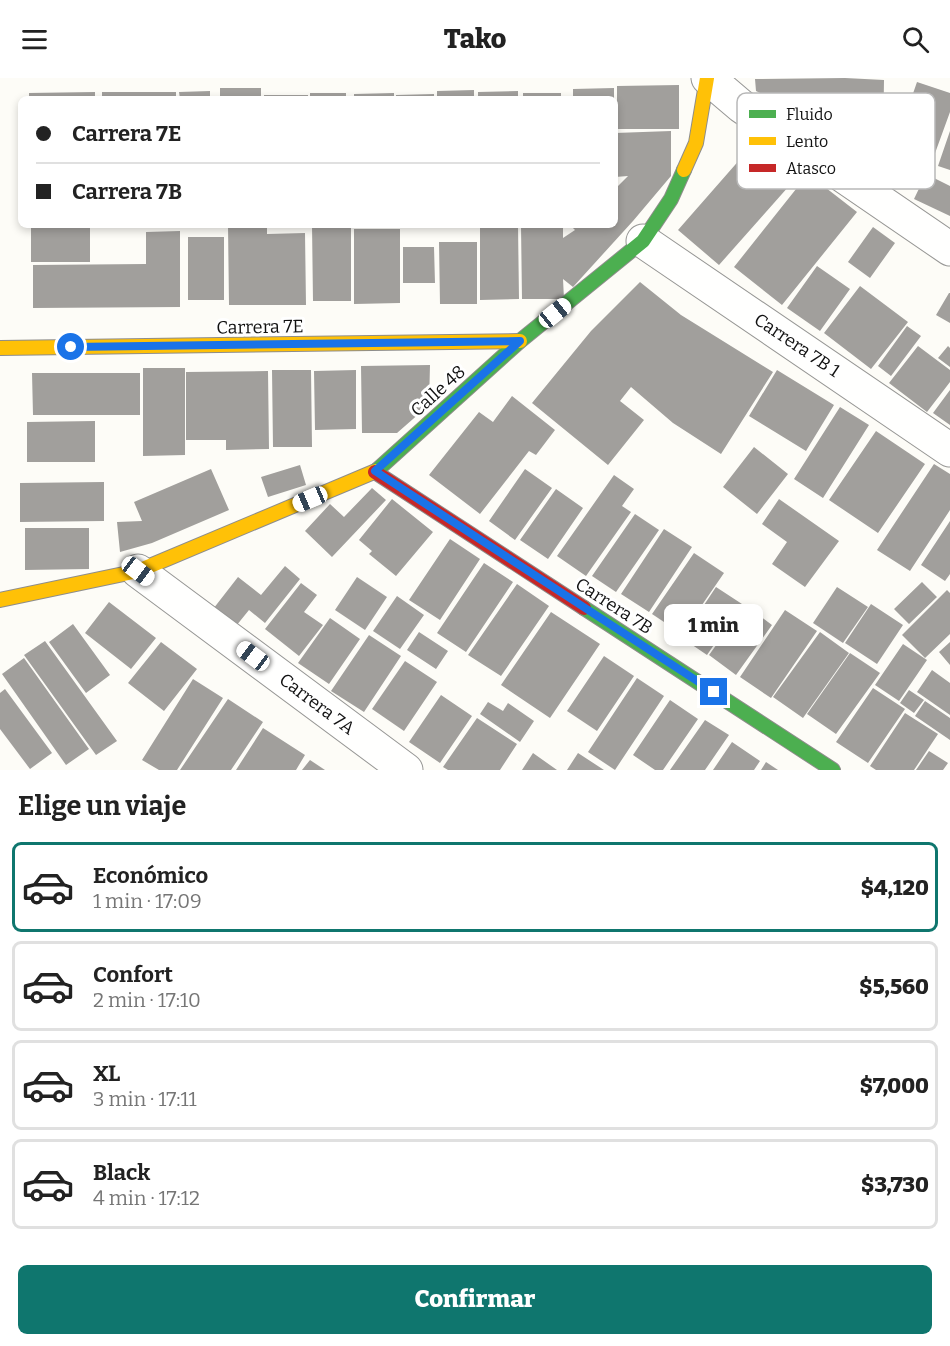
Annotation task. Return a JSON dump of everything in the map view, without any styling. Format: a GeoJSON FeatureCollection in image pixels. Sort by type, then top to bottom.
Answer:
{"type":"FeatureCollection","features":[{"type":"Feature","properties":{"kind":"street","name":"Calle 48"},"geometry":{"type":"LineString","coordinates":[[138,571],[375,471],[520,341],[643,241],[671,199],[696,143],[707,78]]}},
{"type":"Feature","properties":{"kind":"street"},"geometry":{"type":"LineString","coordinates":[[707,78],[737,103]]}},
{"type":"Feature","properties":{"kind":"street"},"geometry":{"type":"LineString","coordinates":[[862,189],[950,249]]}},
{"type":"Feature","properties":{"kind":"street","name":"Carrera 7B 1"},"geometry":{"type":"LineString","coordinates":[[643,241],[950,450]]}},
{"type":"Feature","properties":{"kind":"street","name":"Carrera 7E"},"geometry":{"type":"LineString","coordinates":[[0,348],[520,341]]}},
{"type":"Feature","properties":{"kind":"street","name":"Carrera 7B"},"geometry":{"type":"LineString","coordinates":[[375,471],[833,770]]}},
{"type":"Feature","properties":{"kind":"street"},"geometry":{"type":"LineString","coordinates":[[0,600],[138,571]]}},
{"type":"Feature","properties":{"kind":"street","name":"Carrera 7A"},"geometry":{"type":"LineString","coordinates":[[138,571],[406,770]]}},
{"type":"Feature","properties":{"kind":"building"},"geometry":{"type":"Polygon","coordinates":[[[755,79],[884,80],[884,93],[760,93],[756,91],[755,79]]]}},
{"type":"Feature","properties":{"kind":"building"},"geometry":{"type":"Polygon","coordinates":[[[917,82],[950,93],[950,112],[935,153],[935,93],[913,93],[917,82]]]}},
{"type":"Feature","properties":{"kind":"building"},"geometry":{"type":"Polygon","coordinates":[[[679,85],[679,129],[618,129],[617,86],[679,85]]]}},
{"type":"Feature","properties":{"kind":"building"},"geometry":{"type":"Polygon","coordinates":[[[220,88],[261,88],[261,96],[220,96],[220,88]]]}},
{"type":"Feature","properties":{"kind":"building"},"geometry":{"type":"Polygon","coordinates":[[[614,88],[614,96],[573,96],[573,89],[614,88]]]}},
{"type":"Feature","properties":{"kind":"building"},"geometry":{"type":"Polygon","coordinates":[[[474,90],[474,96],[437,96],[437,91],[474,90]]]}},
{"type":"Feature","properties":{"kind":"building"},"geometry":{"type":"Polygon","coordinates":[[[210,91],[210,96],[180,96],[179,92],[210,91]]]}},
{"type":"Feature","properties":{"kind":"building"},"geometry":{"type":"Polygon","coordinates":[[[518,91],[518,96],[478,96],[478,92],[518,91]]]}},
{"type":"Feature","properties":{"kind":"building"},"geometry":{"type":"Polygon","coordinates":[[[95,92],[95,96],[29,96],[29,93],[95,92]]]}},
{"type":"Feature","properties":{"kind":"building"},"geometry":{"type":"Polygon","coordinates":[[[102,92],[176,92],[176,96],[102,96],[102,92]]]}},
{"type":"Feature","properties":{"kind":"building"},"geometry":{"type":"Polygon","coordinates":[[[310,93],[346,93],[346,96],[310,96],[310,93]]]}},
{"type":"Feature","properties":{"kind":"building"},"geometry":{"type":"Polygon","coordinates":[[[394,93],[394,96],[354,96],[354,94],[394,93]]]}},
{"type":"Feature","properties":{"kind":"building"},"geometry":{"type":"Polygon","coordinates":[[[523,93],[561,93],[561,96],[523,96],[523,93]]]}},
{"type":"Feature","properties":{"kind":"building"},"geometry":{"type":"Polygon","coordinates":[[[434,94],[434,96],[396,96],[434,94]]]}},
{"type":"Feature","properties":{"kind":"building"},"geometry":{"type":"Polygon","coordinates":[[[264,95],[308,95],[308,96],[264,95]]]}},
{"type":"Feature","properties":{"kind":"building"},"geometry":{"type":"Polygon","coordinates":[[[671,131],[671,176],[573,287],[563,279],[564,299],[522,299],[521,228],[563,228],[563,238],[575,230],[573,228],[618,228],[618,186],[628,176],[618,177],[618,133],[671,131]]]}},
{"type":"Feature","properties":{"kind":"building"},"geometry":{"type":"Polygon","coordinates":[[[950,131],[950,170],[938,166],[950,131]]]}},
{"type":"Feature","properties":{"kind":"building"},"geometry":{"type":"Polygon","coordinates":[[[737,163],[737,189],[786,189],[719,265],[678,230],[737,163]]]}},
{"type":"Feature","properties":{"kind":"building"},"geometry":{"type":"Polygon","coordinates":[[[935,178],[950,186],[950,216],[914,199],[919,189],[935,189],[935,178]]]}},
{"type":"Feature","properties":{"kind":"building"},"geometry":{"type":"Polygon","coordinates":[[[796,189],[827,189],[857,212],[782,305],[734,267],[796,189]]]}},
{"type":"Feature","properties":{"kind":"building"},"geometry":{"type":"Polygon","coordinates":[[[873,227],[895,243],[870,278],[848,262],[873,227]]]}},
{"type":"Feature","properties":{"kind":"building"},"geometry":{"type":"Polygon","coordinates":[[[31,228],[90,228],[90,262],[31,262],[31,228]]]}},
{"type":"Feature","properties":{"kind":"building"},"geometry":{"type":"Polygon","coordinates":[[[228,228],[267,228],[267,234],[305,233],[306,305],[229,305],[228,228]]]}},
{"type":"Feature","properties":{"kind":"building"},"geometry":{"type":"Polygon","coordinates":[[[312,228],[351,228],[351,301],[313,301],[312,228]]]}},
{"type":"Feature","properties":{"kind":"building"},"geometry":{"type":"Polygon","coordinates":[[[480,228],[518,228],[519,299],[480,300],[480,228]]]}},
{"type":"Feature","properties":{"kind":"building"},"geometry":{"type":"Polygon","coordinates":[[[354,229],[400,229],[400,303],[354,304],[354,229]]]}},
{"type":"Feature","properties":{"kind":"building"},"geometry":{"type":"Polygon","coordinates":[[[180,231],[180,307],[33,308],[33,265],[146,264],[146,232],[180,231]]]}},
{"type":"Feature","properties":{"kind":"building"},"geometry":{"type":"Polygon","coordinates":[[[188,237],[224,237],[224,300],[188,300],[188,237]]]}},
{"type":"Feature","properties":{"kind":"building"},"geometry":{"type":"Polygon","coordinates":[[[439,242],[477,242],[477,304],[440,304],[439,242]]]}},
{"type":"Feature","properties":{"kind":"building"},"geometry":{"type":"Polygon","coordinates":[[[403,247],[434,247],[435,283],[403,283],[403,247]]]}},
{"type":"Feature","properties":{"kind":"building"},"geometry":{"type":"Polygon","coordinates":[[[817,266],[850,289],[820,331],[787,308],[817,266]]]}},
{"type":"Feature","properties":{"kind":"building"},"geometry":{"type":"Polygon","coordinates":[[[640,282],[681,315],[773,372],[721,454],[673,423],[631,387],[620,401],[644,420],[608,465],[532,403],[591,331],[640,282]]]}},
{"type":"Feature","properties":{"kind":"building"},"geometry":{"type":"Polygon","coordinates":[[[860,286],[908,322],[871,369],[824,333],[860,286]]]}},
{"type":"Feature","properties":{"kind":"building"},"geometry":{"type":"Polygon","coordinates":[[[950,293],[950,323],[936,315],[950,293]]]}},
{"type":"Feature","properties":{"kind":"building"},"geometry":{"type":"Polygon","coordinates":[[[907,326],[921,336],[891,376],[878,366],[907,326]]]}},
{"type":"Feature","properties":{"kind":"building"},"geometry":{"type":"Polygon","coordinates":[[[918,346],[950,370],[950,382],[927,412],[889,383],[918,346]]]}},
{"type":"Feature","properties":{"kind":"building"},"geometry":{"type":"Polygon","coordinates":[[[948,346],[950,348],[950,367],[938,358],[948,346]]]}},
{"type":"Feature","properties":{"kind":"building"},"geometry":{"type":"Polygon","coordinates":[[[430,365],[429,405],[397,433],[362,433],[361,366],[430,365]]]}},
{"type":"Feature","properties":{"kind":"building"},"geometry":{"type":"Polygon","coordinates":[[[143,368],[185,368],[185,455],[143,456],[143,368]]]}},
{"type":"Feature","properties":{"kind":"building"},"geometry":{"type":"Polygon","coordinates":[[[272,370],[311,370],[312,447],[273,447],[272,370]]]}},
{"type":"Feature","properties":{"kind":"building"},"geometry":{"type":"Polygon","coordinates":[[[356,370],[356,429],[315,430],[314,371],[356,370]]]}},
{"type":"Feature","properties":{"kind":"building"},"geometry":{"type":"Polygon","coordinates":[[[777,370],[834,405],[806,451],[749,416],[777,370]]]}},
{"type":"Feature","properties":{"kind":"building"},"geometry":{"type":"Polygon","coordinates":[[[268,371],[269,449],[226,450],[226,440],[186,440],[186,372],[268,371]]]}},
{"type":"Feature","properties":{"kind":"building"},"geometry":{"type":"Polygon","coordinates":[[[32,373],[140,373],[140,415],[33,415],[32,373]]]}},
{"type":"Feature","properties":{"kind":"building"},"geometry":{"type":"Polygon","coordinates":[[[950,390],[950,425],[933,413],[950,390]]]}},
{"type":"Feature","properties":{"kind":"building"},"geometry":{"type":"Polygon","coordinates":[[[512,396],[555,430],[536,455],[529,451],[480,514],[429,475],[479,412],[493,422],[512,396]]]}},
{"type":"Feature","properties":{"kind":"building"},"geometry":{"type":"Polygon","coordinates":[[[840,407],[869,425],[823,498],[794,479],[840,407]]]}},
{"type":"Feature","properties":{"kind":"building"},"geometry":{"type":"Polygon","coordinates":[[[95,421],[95,462],[27,462],[27,422],[95,421]]]}},
{"type":"Feature","properties":{"kind":"building"},"geometry":{"type":"Polygon","coordinates":[[[876,431],[925,464],[878,533],[829,500],[876,431]]]}},
{"type":"Feature","properties":{"kind":"building"},"geometry":{"type":"Polygon","coordinates":[[[754,447],[788,474],[757,514],[723,487],[754,447]]]}},
{"type":"Feature","properties":{"kind":"building"},"geometry":{"type":"Polygon","coordinates":[[[934,464],[950,474],[950,510],[910,571],[877,550],[934,464]]]}},
{"type":"Feature","properties":{"kind":"building"},"geometry":{"type":"Polygon","coordinates":[[[300,465],[306,485],[268,497],[261,477],[300,465]]]}},
{"type":"Feature","properties":{"kind":"building"},"geometry":{"type":"Polygon","coordinates":[[[211,469],[229,510],[152,543],[120,552],[117,522],[142,521],[134,502],[211,469]]]}},
{"type":"Feature","properties":{"kind":"building"},"geometry":{"type":"Polygon","coordinates":[[[525,469],[552,488],[515,540],[489,521],[525,469]]]}},
{"type":"Feature","properties":{"kind":"building"},"geometry":{"type":"Polygon","coordinates":[[[614,475],[634,489],[622,506],[631,512],[586,576],[557,556],[614,475]]]}},
{"type":"Feature","properties":{"kind":"building"},"geometry":{"type":"Polygon","coordinates":[[[104,482],[104,521],[20,522],[20,483],[104,482]]]}},
{"type":"Feature","properties":{"kind":"building"},"geometry":{"type":"Polygon","coordinates":[[[372,488],[386,500],[332,557],[305,531],[330,504],[344,517],[372,488]]]}},
{"type":"Feature","properties":{"kind":"building"},"geometry":{"type":"Polygon","coordinates":[[[556,489],[583,508],[548,559],[520,540],[556,489]]]}},
{"type":"Feature","properties":{"kind":"building"},"geometry":{"type":"Polygon","coordinates":[[[392,499],[433,532],[396,576],[369,554],[372,551],[359,540],[392,499]]]}},
{"type":"Feature","properties":{"kind":"building"},"geometry":{"type":"Polygon","coordinates":[[[779,499],[839,541],[805,587],[772,564],[787,542],[762,524],[779,499]]]}},
{"type":"Feature","properties":{"kind":"building"},"geometry":{"type":"Polygon","coordinates":[[[635,514],[659,530],[616,592],[592,576],[635,514]]]}},
{"type":"Feature","properties":{"kind":"building"},"geometry":{"type":"Polygon","coordinates":[[[950,521],[950,574],[945,581],[921,565],[950,521]]]}},
{"type":"Feature","properties":{"kind":"building"},"geometry":{"type":"Polygon","coordinates":[[[25,528],[89,528],[89,569],[25,570],[25,528]]]}},
{"type":"Feature","properties":{"kind":"building"},"geometry":{"type":"Polygon","coordinates":[[[664,529],[692,547],[649,612],[621,594],[664,529]]]}},
{"type":"Feature","properties":{"kind":"building"},"geometry":{"type":"Polygon","coordinates":[[[450,539],[480,559],[440,620],[409,600],[450,539]]]}},
{"type":"Feature","properties":{"kind":"building"},"geometry":{"type":"Polygon","coordinates":[[[694,553],[724,573],[682,634],[652,614],[694,553]]]}},
{"type":"Feature","properties":{"kind":"building"},"geometry":{"type":"Polygon","coordinates":[[[484,563],[513,582],[466,652],[437,633],[484,563]]]}},
{"type":"Feature","properties":{"kind":"building"},"geometry":{"type":"Polygon","coordinates":[[[285,566],[300,579],[265,623],[249,610],[232,631],[210,613],[238,577],[261,595],[285,566]]]}},
{"type":"Feature","properties":{"kind":"building"},"geometry":{"type":"Polygon","coordinates":[[[357,577],[387,597],[365,630],[335,610],[357,577]]]}},
{"type":"Feature","properties":{"kind":"building"},"geometry":{"type":"Polygon","coordinates":[[[922,582],[937,597],[909,624],[894,609],[922,582]]]}},
{"type":"Feature","properties":{"kind":"building"},"geometry":{"type":"Polygon","coordinates":[[[301,583],[317,595],[304,612],[323,625],[299,656],[265,629],[301,583]]]}},
{"type":"Feature","properties":{"kind":"building"},"geometry":{"type":"Polygon","coordinates":[[[517,584],[549,606],[501,676],[468,655],[517,584]]]}},
{"type":"Feature","properties":{"kind":"building"},"geometry":{"type":"Polygon","coordinates":[[[716,587],[742,604],[707,655],[682,638],[716,587]]]}},
{"type":"Feature","properties":{"kind":"building"},"geometry":{"type":"Polygon","coordinates":[[[837,587],[868,607],[843,643],[813,623],[837,587]]]}},
{"type":"Feature","properties":{"kind":"building"},"geometry":{"type":"Polygon","coordinates":[[[947,590],[950,593],[950,634],[925,658],[902,635],[947,590]]]}},
{"type":"Feature","properties":{"kind":"building"},"geometry":{"type":"Polygon","coordinates":[[[397,596],[424,615],[400,649],[373,631],[397,596]]]}},
{"type":"Feature","properties":{"kind":"building"},"geometry":{"type":"Polygon","coordinates":[[[109,602],[156,638],[131,669],[85,633],[109,602]]]}},
{"type":"Feature","properties":{"kind":"building"},"geometry":{"type":"Polygon","coordinates":[[[871,604],[903,625],[877,664],[845,643],[871,604]]]}},
{"type":"Feature","properties":{"kind":"building"},"geometry":{"type":"Polygon","coordinates":[[[745,605],[772,625],[736,675],[709,655],[745,605]]]}},
{"type":"Feature","properties":{"kind":"building"},"geometry":{"type":"Polygon","coordinates":[[[785,610],[817,631],[771,698],[740,677],[785,610]]]}},
{"type":"Feature","properties":{"kind":"building"},"geometry":{"type":"Polygon","coordinates":[[[551,612],[600,644],[550,718],[501,685],[551,612]]]}},
{"type":"Feature","properties":{"kind":"building"},"geometry":{"type":"Polygon","coordinates":[[[330,618],[360,639],[329,684],[298,663],[330,618]]]}},
{"type":"Feature","properties":{"kind":"building"},"geometry":{"type":"Polygon","coordinates":[[[73,624],[110,675],[86,693],[49,642],[73,624]]]}},
{"type":"Feature","properties":{"kind":"building"},"geometry":{"type":"Polygon","coordinates":[[[419,632],[448,651],[436,669],[407,650],[419,632]]]}},
{"type":"Feature","properties":{"kind":"building"},"geometry":{"type":"Polygon","coordinates":[[[820,632],[849,653],[803,718],[773,697],[820,632]]]}},
{"type":"Feature","properties":{"kind":"building"},"geometry":{"type":"Polygon","coordinates":[[[369,635],[401,656],[364,712],[331,691],[369,635]]]}},
{"type":"Feature","properties":{"kind":"building"},"geometry":{"type":"Polygon","coordinates":[[[45,641],[117,741],[96,755],[24,655],[45,641]]]}},
{"type":"Feature","properties":{"kind":"building"},"geometry":{"type":"Polygon","coordinates":[[[161,642],[197,669],[164,711],[128,683],[161,642]]]}},
{"type":"Feature","properties":{"kind":"building"},"geometry":{"type":"Polygon","coordinates":[[[950,642],[950,665],[939,652],[950,642]]]}},
{"type":"Feature","properties":{"kind":"building"},"geometry":{"type":"Polygon","coordinates":[[[903,644],[927,660],[899,701],[875,685],[903,644]]]}},
{"type":"Feature","properties":{"kind":"building"},"geometry":{"type":"Polygon","coordinates":[[[850,653],[880,673],[836,734],[807,714],[850,653]]]}},
{"type":"Feature","properties":{"kind":"building"},"geometry":{"type":"Polygon","coordinates":[[[604,656],[634,676],[597,731],[567,711],[604,656]]]}},
{"type":"Feature","properties":{"kind":"building"},"geometry":{"type":"Polygon","coordinates":[[[24,658],[89,749],[66,765],[2,674],[24,658]]]}},
{"type":"Feature","properties":{"kind":"building"},"geometry":{"type":"Polygon","coordinates":[[[405,661],[437,682],[404,731],[372,709],[405,661]]]}},
{"type":"Feature","properties":{"kind":"building"},"geometry":{"type":"Polygon","coordinates":[[[932,670],[950,683],[950,715],[917,692],[932,670]]]}},
{"type":"Feature","properties":{"kind":"building"},"geometry":{"type":"Polygon","coordinates":[[[637,678],[664,696],[615,770],[588,752],[637,678]]]}},
{"type":"Feature","properties":{"kind":"building"},"geometry":{"type":"Polygon","coordinates":[[[193,679],[223,698],[177,770],[159,770],[142,760],[193,679]]]}},
{"type":"Feature","properties":{"kind":"building"},"geometry":{"type":"Polygon","coordinates":[[[873,688],[905,709],[868,763],[836,742],[873,688]]]}},
{"type":"Feature","properties":{"kind":"building"},"geometry":{"type":"Polygon","coordinates":[[[5,689],[52,753],[30,769],[0,729],[0,693],[5,689]]]}},
{"type":"Feature","properties":{"kind":"building"},"geometry":{"type":"Polygon","coordinates":[[[909,690],[924,700],[914,713],[900,703],[909,690]]]}},
{"type":"Feature","properties":{"kind":"building"},"geometry":{"type":"Polygon","coordinates":[[[441,695],[472,716],[440,763],[409,742],[441,695]]]}},
{"type":"Feature","properties":{"kind":"building"},"geometry":{"type":"Polygon","coordinates":[[[228,699],[263,722],[231,770],[180,770],[228,699]]]}},
{"type":"Feature","properties":{"kind":"building"},"geometry":{"type":"Polygon","coordinates":[[[670,700],[698,719],[663,770],[655,770],[633,755],[670,700]]]}},
{"type":"Feature","properties":{"kind":"building"},"geometry":{"type":"Polygon","coordinates":[[[925,701],[950,718],[950,740],[915,716],[925,701]]]}},
{"type":"Feature","properties":{"kind":"building"},"geometry":{"type":"Polygon","coordinates":[[[488,702],[503,711],[508,703],[534,721],[520,742],[480,714],[488,702]]]}},
{"type":"Feature","properties":{"kind":"building"},"geometry":{"type":"Polygon","coordinates":[[[905,713],[938,734],[914,770],[876,770],[870,766],[905,713]]]}},
{"type":"Feature","properties":{"kind":"building"},"geometry":{"type":"Polygon","coordinates":[[[477,718],[517,744],[500,770],[448,770],[443,767],[477,718]]]}},
{"type":"Feature","properties":{"kind":"building"},"geometry":{"type":"Polygon","coordinates":[[[705,720],[729,735],[705,770],[670,770],[705,720]]]}},
{"type":"Feature","properties":{"kind":"building"},"geometry":{"type":"Polygon","coordinates":[[[263,728],[305,755],[296,770],[236,770],[263,728]]]}},
{"type":"Feature","properties":{"kind":"building"},"geometry":{"type":"Polygon","coordinates":[[[732,742],[760,761],[754,770],[713,770],[732,742]]]}},
{"type":"Feature","properties":{"kind":"building"},"geometry":{"type":"Polygon","coordinates":[[[929,751],[948,763],[943,770],[916,770],[929,751]]]}},
{"type":"Feature","properties":{"kind":"building"},"geometry":{"type":"Polygon","coordinates":[[[533,753],[557,770],[522,770],[533,753]]]}},
{"type":"Feature","properties":{"kind":"building"},"geometry":{"type":"Polygon","coordinates":[[[578,753],[604,770],[567,770],[578,753]]]}},
{"type":"Feature","properties":{"kind":"building"},"geometry":{"type":"Polygon","coordinates":[[[310,760],[325,770],[302,770],[310,760]]]}},
{"type":"Feature","properties":{"kind":"building"},"geometry":{"type":"Polygon","coordinates":[[[766,762],[778,770],[761,770],[766,762]]]}},
{"type":"Feature","properties":{"kind":"traffic: fast"},"geometry":{"type":"LineString","coordinates":[[376,471],[520,341],[643,241],[671,199],[684,170]]}},
{"type":"Feature","properties":{"kind":"traffic: fast"},"geometry":{"type":"LineString","coordinates":[[584,608],[833,770]]}},
{"type":"Feature","properties":{"kind":"traffic: slow"},"geometry":{"type":"LineString","coordinates":[[684,170],[696,143],[707,78]]}},
{"type":"Feature","properties":{"kind":"traffic: slow"},"geometry":{"type":"LineString","coordinates":[[0,348],[520,341]]}},
{"type":"Feature","properties":{"kind":"traffic: slow"},"geometry":{"type":"LineString","coordinates":[[0,600],[138,571],[376,471]]}},
{"type":"Feature","properties":{"kind":"traffic: jam"},"geometry":{"type":"LineString","coordinates":[[375,472],[584,608]]}},
{"type":"Feature","properties":{"kind":"route"},"geometry":{"type":"LineString","coordinates":[[71,347],[520,341],[375,471],[714,692]]}}]}
